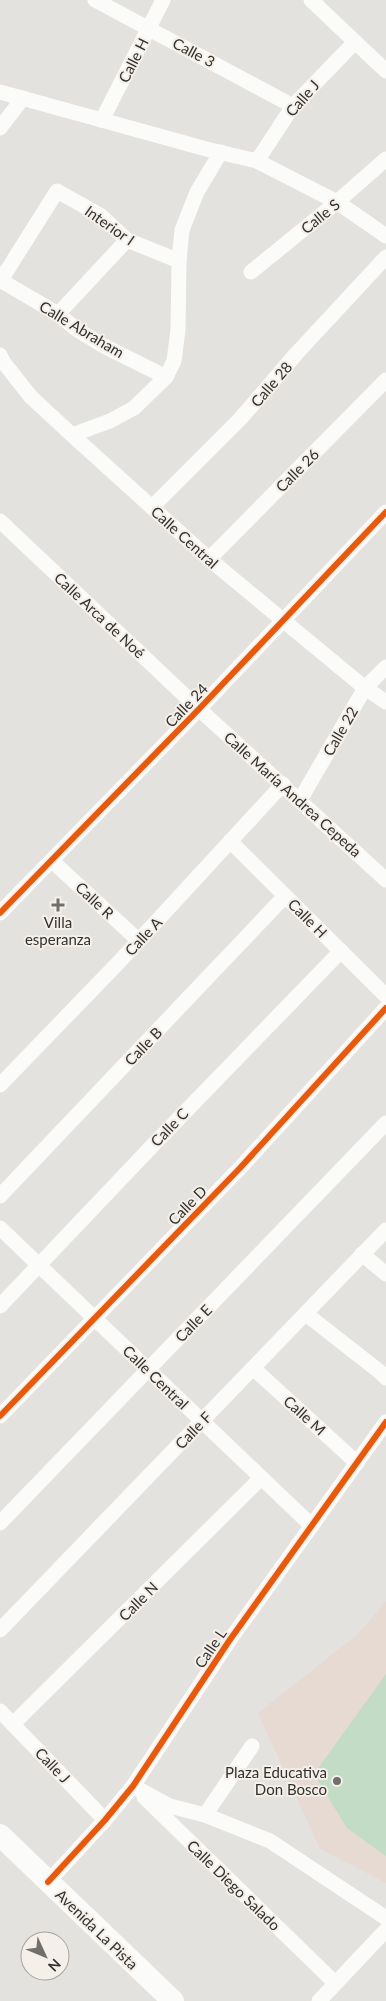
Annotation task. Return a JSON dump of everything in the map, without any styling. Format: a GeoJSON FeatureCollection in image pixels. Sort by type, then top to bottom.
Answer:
{"type":"FeatureCollection","features":[{"type":"Feature","properties":{"kind":"main road","name":"Avenida La Pista"},"geometry":{"type":"LineString","coordinates":[[0,1835],[173,2001]]}},
{"type":"Feature","properties":{"kind":"street","name":"Calle 3"},"geometry":{"type":"LineString","coordinates":[[95,0],[293,106]]}},
{"type":"Feature","properties":{"kind":"street","name":"Calle H"},"geometry":{"type":"LineString","coordinates":[[102,120],[163,0]]}},
{"type":"Feature","properties":{"kind":"street"},"geometry":{"type":"LineString","coordinates":[[311,0],[386,71]]}},
{"type":"Feature","properties":{"kind":"street","name":"Calle J"},"geometry":{"type":"LineString","coordinates":[[257,161],[293,106],[356,42]]}},
{"type":"Feature","properties":{"kind":"street"},"geometry":{"type":"LineString","coordinates":[[0,92],[257,161],[337,202],[386,236]]}},
{"type":"Feature","properties":{"kind":"street"},"geometry":{"type":"LineString","coordinates":[[0,128],[23,98]]}},
{"type":"Feature","properties":{"kind":"street"},"geometry":{"type":"LineString","coordinates":[[72,435],[110,421],[134,408],[166,377],[174,361],[178,330],[179,261],[182,230],[197,192],[221,152]]}},
{"type":"Feature","properties":{"kind":"street","name":"Calle S"},"geometry":{"type":"LineString","coordinates":[[251,272],[337,202],[386,159]]}},
{"type":"Feature","properties":{"kind":"street","name":"Interior I"},"geometry":{"type":"LineString","coordinates":[[1,280],[57,192],[100,216],[127,240],[179,261]]}},
{"type":"Feature","properties":{"kind":"street"},"geometry":{"type":"LineString","coordinates":[[58,314],[127,240]]}},
{"type":"Feature","properties":{"kind":"street","name":"Calle 28"},"geometry":{"type":"LineString","coordinates":[[152,507],[241,418],[296,354],[386,257]]}},
{"type":"Feature","properties":{"kind":"street","name":"Calle Abraham"},"geometry":{"type":"LineString","coordinates":[[1,280],[58,314],[76,329],[104,346],[166,377]]}},
{"type":"Feature","properties":{"kind":"street","name":"Calle Central"},"geometry":{"type":"LineString","coordinates":[[0,355],[4,363],[31,397],[209,560],[365,688],[386,702]]}},
{"type":"Feature","properties":{"kind":"street","name":"Calle 26"},"geometry":{"type":"LineString","coordinates":[[209,560],[386,380]]}},
{"type":"Feature","properties":{"kind":"street","name":"Calle Arca de Noé"},"geometry":{"type":"LineString","coordinates":[[0,521],[199,710]]}},
{"type":"Feature","properties":{"kind":"street","name":"Calle 24"},"geometry":{"type":"LineString","coordinates":[[0,913],[199,710],[283,621],[383,522]]}},
{"type":"Feature","properties":{"kind":"street","name":"Calle 22"},"geometry":{"type":"LineString","coordinates":[[300,800],[365,688],[386,667]]}},
{"type":"Feature","properties":{"kind":"street","name":"Calle María Andrea Cepeda"},"geometry":{"type":"LineString","coordinates":[[199,710],[384,872]]}},
{"type":"Feature","properties":{"kind":"street","name":"Calle A"},"geometry":{"type":"LineString","coordinates":[[0,1085],[283,784]]}},
{"type":"Feature","properties":{"kind":"street","name":"Calle H"},"geometry":{"type":"LineString","coordinates":[[230,841],[386,996]]}},
{"type":"Feature","properties":{"kind":"street","name":"Calle R"},"geometry":{"type":"LineString","coordinates":[[52,860],[138,940]]}},
{"type":"Feature","properties":{"kind":"street","name":"Calle B"},"geometry":{"type":"LineString","coordinates":[[0,1196],[285,896]]}},
{"type":"Feature","properties":{"kind":"street","name":"Calle C"},"geometry":{"type":"LineString","coordinates":[[0,1306],[154,1143],[341,951]]}},
{"type":"Feature","properties":{"kind":"street","name":"Calle D"},"geometry":{"type":"LineString","coordinates":[[0,1416],[240,1168],[386,1008]]}},
{"type":"Feature","properties":{"kind":"street","name":"Calle E"},"geometry":{"type":"LineString","coordinates":[[0,1523],[386,1123]]}},
{"type":"Feature","properties":{"kind":"street","name":"Calle Central"},"geometry":{"type":"LineString","coordinates":[[0,1228],[312,1526]]}},
{"type":"Feature","properties":{"kind":"street","name":"Calle F"},"geometry":{"type":"LineString","coordinates":[[0,1630],[386,1230]]}},
{"type":"Feature","properties":{"kind":"street"},"geometry":{"type":"LineString","coordinates":[[362,1254],[386,1274]]}},
{"type":"Feature","properties":{"kind":"street"},"geometry":{"type":"LineString","coordinates":[[306,1314],[386,1378]]}},
{"type":"Feature","properties":{"kind":"street","name":"Calle M"},"geometry":{"type":"LineString","coordinates":[[253,1368],[357,1463]]}},
{"type":"Feature","properties":{"kind":"street","name":"Calle L"},"geometry":{"type":"LineString","coordinates":[[48,1882],[105,1820],[132,1786],[229,1641],[386,1422]]}},
{"type":"Feature","properties":{"kind":"street","name":"Calle N"},"geometry":{"type":"LineString","coordinates":[[14,1724],[261,1478]]}},
{"type":"Feature","properties":{"kind":"street","name":"Calle J"},"geometry":{"type":"LineString","coordinates":[[0,1711],[105,1820]]}},
{"type":"Feature","properties":{"kind":"street"},"geometry":{"type":"LineString","coordinates":[[205,1815],[252,1746]]}},
{"type":"Feature","properties":{"kind":"street"},"geometry":{"type":"LineString","coordinates":[[132,1786],[170,1806],[205,1815],[270,1841],[386,1918]]}},
{"type":"Feature","properties":{"kind":"street","name":"Calle Diego Salado"},"geometry":{"type":"LineString","coordinates":[[132,1786],[335,1983]]}},
{"type":"Feature","properties":{"kind":"street"},"geometry":{"type":"LineString","coordinates":[[319,2001],[386,1930]]}},
{"type":"Feature","properties":{"kind":"shaded area","name":"Plaza Educativa Don Bosco"},"geometry":{"type":"Polygon","coordinates":[[[386,1601],[386,1883],[320,1849],[258,1713],[358,1634],[386,1601]]]}},
{"type":"Feature","properties":{"kind":"green space"},"geometry":{"type":"Polygon","coordinates":[[[386,1674],[386,1856],[347,1828],[314,1774],[386,1674]]]}},
{"type":"Feature","properties":{"kind":"cycle path"},"geometry":{"type":"LineString","coordinates":[[0,913],[199,709],[386,512]]}},
{"type":"Feature","properties":{"kind":"cycle path"},"geometry":{"type":"LineString","coordinates":[[0,1416],[240,1168],[386,1008]]}},
{"type":"Feature","properties":{"kind":"cycle path"},"geometry":{"type":"LineString","coordinates":[[48,1882],[105,1820],[133,1786],[229,1641],[386,1422]]}},
{"type":"Feature","properties":{"kind":"place","name":"Villa esperanza"},"geometry":{"type":"Point","coordinates":[58,905]}},
{"type":"Feature","properties":{"kind":"place","name":"Plaza Educativa Don Bosco"},"geometry":{"type":"Point","coordinates":[337,1781]}}]}
